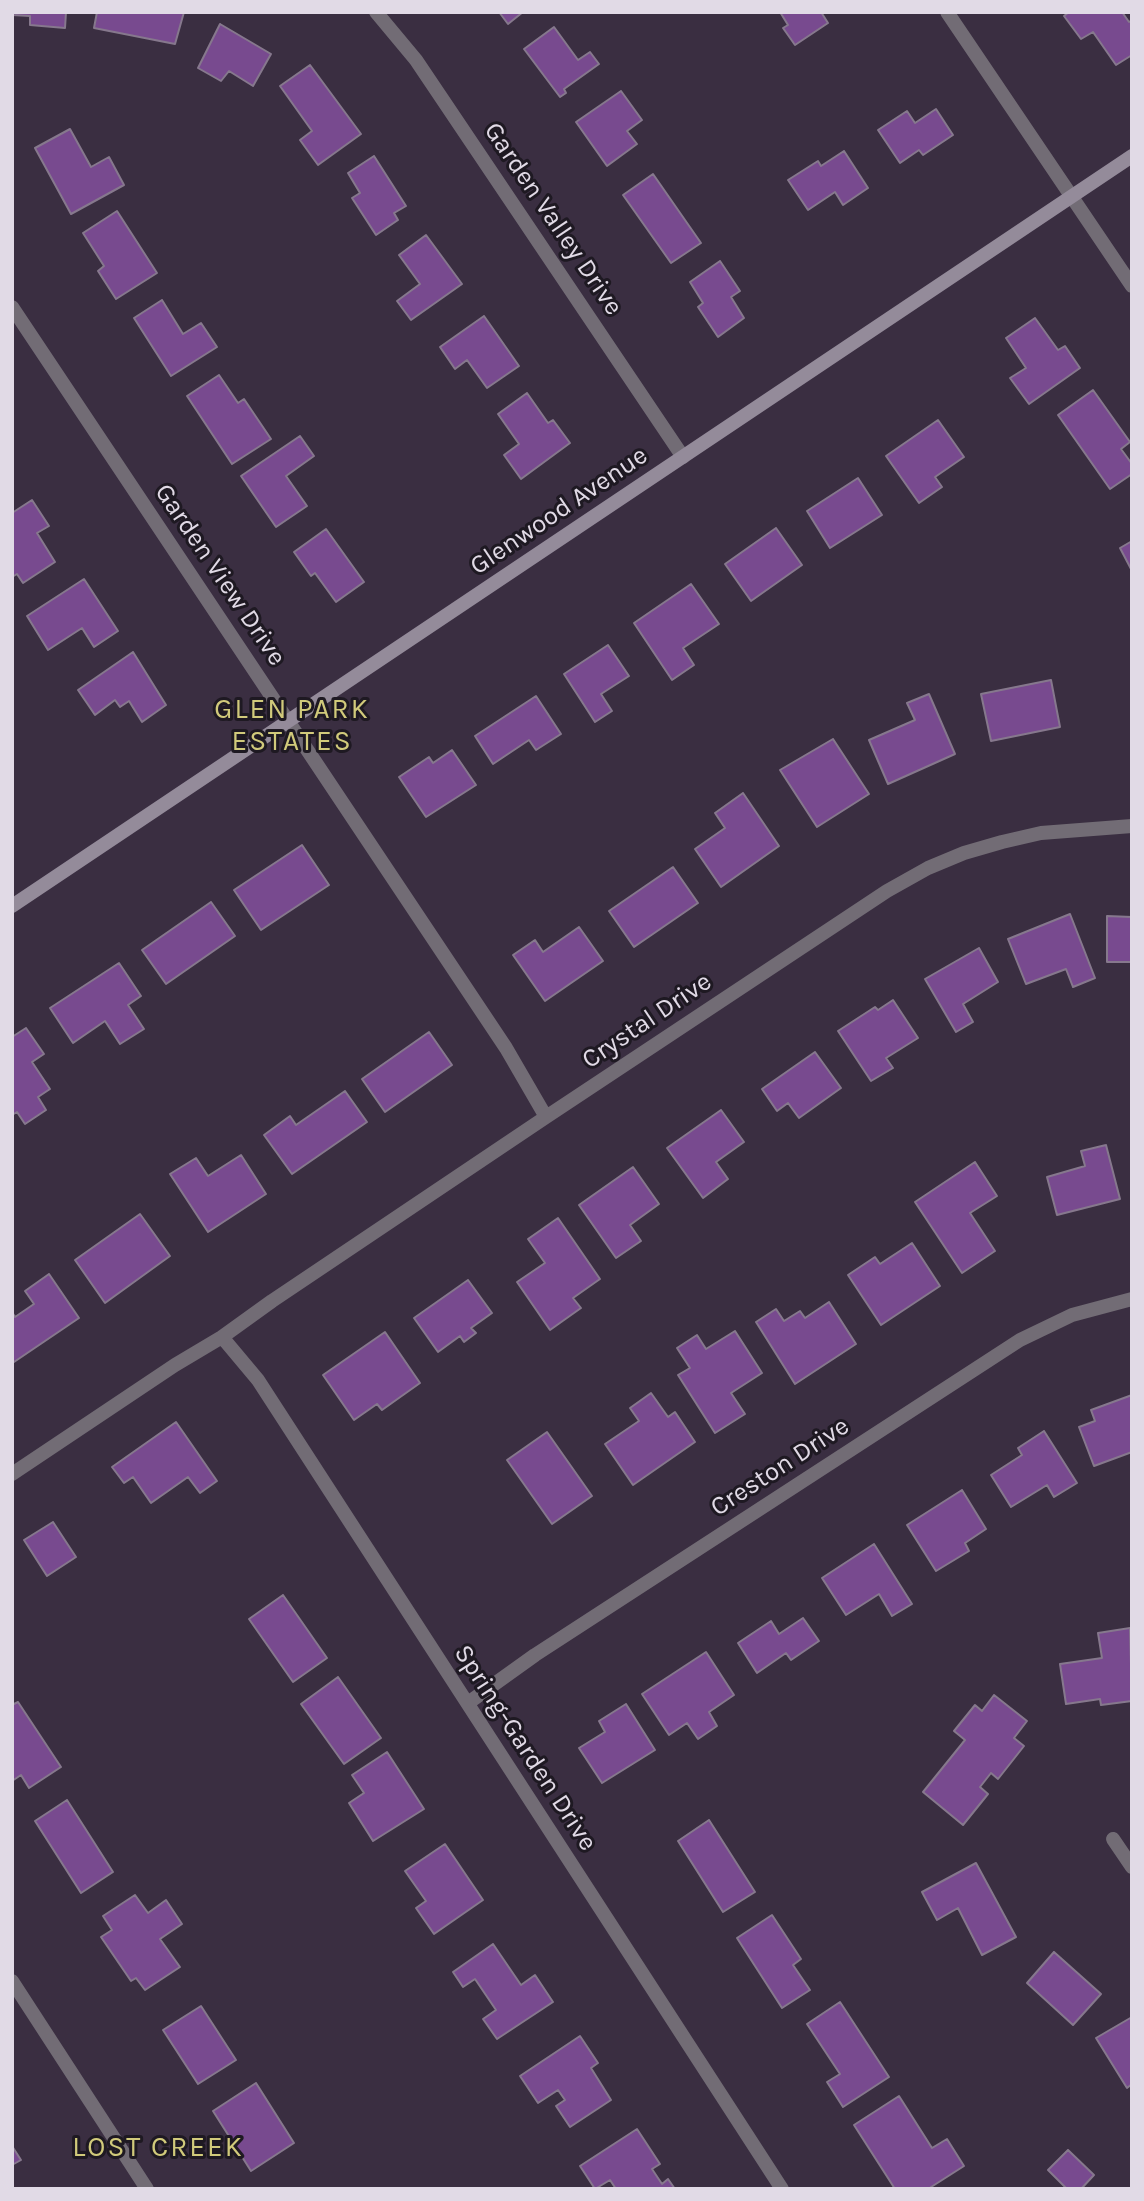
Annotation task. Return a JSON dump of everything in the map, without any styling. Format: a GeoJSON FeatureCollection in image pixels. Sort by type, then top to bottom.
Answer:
{"type":"FeatureCollection","features":[{"type":"Feature","properties":{"kind":"street","name":"Garden Valley Drive"},"geometry":{"type":"LineString","coordinates":[[376,12],[416,60],[683,457]]}},
{"type":"Feature","properties":{"kind":"street"},"geometry":{"type":"LineString","coordinates":[[947,12],[1132,286]]}},
{"type":"Feature","properties":{"kind":"street","name":"Glenwood Avenue"},"geometry":{"type":"LineString","coordinates":[[12,906],[1132,156]]}},
{"type":"Feature","properties":{"kind":"street","name":"Garden View Drive"},"geometry":{"type":"LineString","coordinates":[[12,307],[506,1048],[546,1117]]}},
{"type":"Feature","properties":{"kind":"street","name":"Crystal Drive"},"geometry":{"type":"LineString","coordinates":[[12,1474],[175,1365],[222,1337],[546,1117],[887,891],[928,868],[964,853],[1041,834],[1132,826]]}},
{"type":"Feature","properties":{"kind":"street","name":"Creston Drive"},"geometry":{"type":"LineString","coordinates":[[468,1703],[535,1655],[1020,1340],[1072,1315],[1132,1299]]}},
{"type":"Feature","properties":{"kind":"street","name":"Spring-Garden Drive"},"geometry":{"type":"LineString","coordinates":[[222,1337],[258,1380],[782,2189]]}},
{"type":"Feature","properties":{"kind":"street"},"geometry":{"type":"LineString","coordinates":[[1114,1839],[1132,1867]]}},
{"type":"Feature","properties":{"kind":"street"},"geometry":{"type":"LineString","coordinates":[[12,1981],[148,2189]]}},
{"type":"Feature","properties":{"kind":"building"},"geometry":{"type":"Polygon","coordinates":[[[12,12],[66,12],[65,28],[30,25],[30,16],[12,15],[12,12]]]}},
{"type":"Feature","properties":{"kind":"building"},"geometry":{"type":"Polygon","coordinates":[[[97,12],[184,12],[175,44],[94,28],[97,12]]]}},
{"type":"Feature","properties":{"kind":"building"},"geometry":{"type":"Polygon","coordinates":[[[499,12],[523,12],[508,24],[499,12]]]}},
{"type":"Feature","properties":{"kind":"building"},"geometry":{"type":"Polygon","coordinates":[[[780,12],[821,12],[828,23],[795,45],[783,28],[788,25],[780,12]]]}},
{"type":"Feature","properties":{"kind":"building"},"geometry":{"type":"Polygon","coordinates":[[[1069,12],[1122,12],[1129,22],[1132,20],[1132,55],[1116,65],[1093,32],[1081,39],[1064,16],[1069,12]]]}},
{"type":"Feature","properties":{"kind":"building"},"geometry":{"type":"Polygon","coordinates":[[[220,24],[271,54],[253,86],[229,71],[221,81],[198,68],[220,24]]]}},
{"type":"Feature","properties":{"kind":"building"},"geometry":{"type":"Polygon","coordinates":[[[554,27],[578,60],[590,52],[599,64],[564,89],[566,93],[560,97],[524,49],[554,27]]]}},
{"type":"Feature","properties":{"kind":"building"},"geometry":{"type":"Polygon","coordinates":[[[310,65],[361,134],[318,165],[300,140],[312,131],[280,86],[310,65]]]}},
{"type":"Feature","properties":{"kind":"building"},"geometry":{"type":"Polygon","coordinates":[[[621,91],[642,120],[627,131],[637,144],[607,166],[576,122],[621,91]]]}},
{"type":"Feature","properties":{"kind":"building"},"geometry":{"type":"Polygon","coordinates":[[[936,109],[953,135],[923,155],[919,150],[900,163],[878,130],[907,111],[915,123],[936,109]]]}},
{"type":"Feature","properties":{"kind":"building"},"geometry":{"type":"Polygon","coordinates":[[[70,129],[91,167],[109,157],[124,185],[71,214],[35,148],[70,129]]]}},
{"type":"Feature","properties":{"kind":"building"},"geometry":{"type":"Polygon","coordinates":[[[844,151],[868,188],[843,205],[835,192],[808,210],[788,180],[818,161],[821,166],[844,151]]]}},
{"type":"Feature","properties":{"kind":"building"},"geometry":{"type":"Polygon","coordinates":[[[374,156],[406,206],[394,213],[398,220],[376,235],[352,198],[360,193],[348,173],[374,156]]]}},
{"type":"Feature","properties":{"kind":"building"},"geometry":{"type":"Polygon","coordinates":[[[653,174],[701,243],[671,263],[623,195],[653,174]]]}},
{"type":"Feature","properties":{"kind":"building"},"geometry":{"type":"Polygon","coordinates":[[[117,211],[157,273],[116,299],[98,271],[104,266],[83,233],[117,211]]]}},
{"type":"Feature","properties":{"kind":"building"},"geometry":{"type":"Polygon","coordinates":[[[426,235],[462,284],[411,320],[397,301],[420,284],[399,255],[426,235]]]}},
{"type":"Feature","properties":{"kind":"building"},"geometry":{"type":"Polygon","coordinates":[[[720,261],[740,291],[731,297],[744,318],[718,337],[698,307],[703,303],[690,282],[720,261]]]}},
{"type":"Feature","properties":{"kind":"building"},"geometry":{"type":"Polygon","coordinates":[[[162,300],[183,334],[201,323],[217,347],[171,376],[134,318],[162,300]]]}},
{"type":"Feature","properties":{"kind":"building"},"geometry":{"type":"Polygon","coordinates":[[[484,316],[519,366],[487,388],[467,360],[455,369],[440,347],[484,316]]]}},
{"type":"Feature","properties":{"kind":"building"},"geometry":{"type":"Polygon","coordinates":[[[1035,318],[1058,350],[1065,346],[1080,368],[1029,404],[1010,378],[1026,368],[1006,338],[1035,318]]]}},
{"type":"Feature","properties":{"kind":"building"},"geometry":{"type":"Polygon","coordinates":[[[219,375],[238,403],[244,399],[271,439],[232,464],[187,396],[219,375]]]}},
{"type":"Feature","properties":{"kind":"building"},"geometry":{"type":"Polygon","coordinates":[[[1093,390],[1130,442],[1121,449],[1132,464],[1132,474],[1110,489],[1058,415],[1093,390]]]}},
{"type":"Feature","properties":{"kind":"building"},"geometry":{"type":"Polygon","coordinates":[[[527,393],[548,423],[553,420],[570,443],[521,479],[504,455],[519,444],[498,414],[527,393]]]}},
{"type":"Feature","properties":{"kind":"building"},"geometry":{"type":"Polygon","coordinates":[[[938,420],[964,457],[935,477],[942,487],[919,503],[886,456],[938,420]]]}},
{"type":"Feature","properties":{"kind":"building"},"geometry":{"type":"Polygon","coordinates":[[[300,436],[314,456],[286,476],[307,506],[276,527],[241,476],[300,436]]]}},
{"type":"Feature","properties":{"kind":"building"},"geometry":{"type":"Polygon","coordinates":[[[858,478],[882,515],[830,548],[807,511],[858,478]]]}},
{"type":"Feature","properties":{"kind":"building"},"geometry":{"type":"Polygon","coordinates":[[[32,500],[49,526],[37,533],[55,562],[23,583],[17,574],[12,577],[12,513],[32,500]]]}},
{"type":"Feature","properties":{"kind":"building"},"geometry":{"type":"Polygon","coordinates":[[[776,528],[802,565],[751,601],[725,564],[776,528]]]}},
{"type":"Feature","properties":{"kind":"building"},"geometry":{"type":"Polygon","coordinates":[[[326,529],[364,582],[336,602],[315,573],[311,576],[294,552],[326,529]]]}},
{"type":"Feature","properties":{"kind":"building"},"geometry":{"type":"Polygon","coordinates":[[[1132,541],[1132,569],[1131,569],[1120,548],[1132,541]]]}},
{"type":"Feature","properties":{"kind":"building"},"geometry":{"type":"Polygon","coordinates":[[[84,579],[118,631],[94,647],[82,628],[48,650],[27,616],[84,579]]]}},
{"type":"Feature","properties":{"kind":"building"},"geometry":{"type":"Polygon","coordinates":[[[691,584],[719,624],[683,648],[694,665],[672,680],[634,623],[691,584]]]}},
{"type":"Feature","properties":{"kind":"building"},"geometry":{"type":"Polygon","coordinates":[[[608,645],[629,676],[601,694],[612,711],[595,722],[564,674],[608,645]]]}},
{"type":"Feature","properties":{"kind":"building"},"geometry":{"type":"Polygon","coordinates":[[[133,652],[166,705],[142,722],[129,701],[120,707],[115,700],[95,715],[78,690],[133,652]]]}},
{"type":"Feature","properties":{"kind":"building"},"geometry":{"type":"Polygon","coordinates":[[[1051,680],[1060,727],[991,741],[981,694],[1051,680]]]}},
{"type":"Feature","properties":{"kind":"building"},"geometry":{"type":"Polygon","coordinates":[[[929,694],[955,754],[888,784],[869,740],[915,720],[907,703],[929,694]]]}},
{"type":"Feature","properties":{"kind":"building"},"geometry":{"type":"Polygon","coordinates":[[[536,696],[561,734],[536,750],[529,740],[493,764],[475,736],[536,696]]]}},
{"type":"Feature","properties":{"kind":"building"},"geometry":{"type":"Polygon","coordinates":[[[833,739],[869,794],[817,827],[780,770],[833,739]]]}},
{"type":"Feature","properties":{"kind":"building"},"geometry":{"type":"Polygon","coordinates":[[[452,750],[476,785],[426,817],[399,777],[429,757],[433,763],[452,750]]]}},
{"type":"Feature","properties":{"kind":"building"},"geometry":{"type":"Polygon","coordinates":[[[743,793],[779,846],[721,887],[695,849],[725,828],[715,813],[743,793]]]}},
{"type":"Feature","properties":{"kind":"building"},"geometry":{"type":"Polygon","coordinates":[[[302,845],[329,885],[261,930],[234,890],[302,845]]]}},
{"type":"Feature","properties":{"kind":"building"},"geometry":{"type":"Polygon","coordinates":[[[673,867],[698,903],[634,947],[609,911],[673,867]]]}},
{"type":"Feature","properties":{"kind":"building"},"geometry":{"type":"Polygon","coordinates":[[[211,902],[235,936],[166,984],[142,950],[211,902]]]}},
{"type":"Feature","properties":{"kind":"building"},"geometry":{"type":"Polygon","coordinates":[[[1070,914],[1095,978],[1073,987],[1066,969],[1026,984],[1008,939],[1070,914]]]}},
{"type":"Feature","properties":{"kind":"building"},"geometry":{"type":"Polygon","coordinates":[[[1107,916],[1132,917],[1132,962],[1107,962],[1107,916]]]}},
{"type":"Feature","properties":{"kind":"building"},"geometry":{"type":"Polygon","coordinates":[[[579,927],[603,961],[545,1001],[513,955],[535,940],[543,952],[579,927]]]}},
{"type":"Feature","properties":{"kind":"building"},"geometry":{"type":"Polygon","coordinates":[[[979,948],[998,982],[963,1004],[973,1022],[956,1032],[925,979],[979,948]]]}},
{"type":"Feature","properties":{"kind":"building"},"geometry":{"type":"Polygon","coordinates":[[[119,963],[141,996],[128,1005],[144,1029],[120,1044],[105,1021],[73,1043],[50,1008],[119,963]]]}},
{"type":"Feature","properties":{"kind":"building"},"geometry":{"type":"Polygon","coordinates":[[[893,1000],[918,1038],[886,1058],[893,1068],[871,1081],[838,1031],[875,1007],[878,1010],[893,1000]]]}},
{"type":"Feature","properties":{"kind":"building"},"geometry":{"type":"Polygon","coordinates":[[[26,1028],[44,1054],[32,1062],[50,1089],[38,1097],[46,1110],[25,1124],[17,1112],[12,1115],[12,1037],[26,1028]]]}},
{"type":"Feature","properties":{"kind":"building"},"geometry":{"type":"Polygon","coordinates":[[[429,1032],[452,1065],[385,1112],[362,1079],[429,1032]]]}},
{"type":"Feature","properties":{"kind":"building"},"geometry":{"type":"Polygon","coordinates":[[[815,1052],[841,1088],[799,1118],[788,1103],[777,1111],[762,1089],[815,1052]]]}},
{"type":"Feature","properties":{"kind":"building"},"geometry":{"type":"Polygon","coordinates":[[[345,1091],[367,1122],[292,1174],[264,1135],[290,1116],[296,1125],[345,1091]]]}},
{"type":"Feature","properties":{"kind":"building"},"geometry":{"type":"Polygon","coordinates":[[[721,1110],[744,1142],[716,1162],[728,1179],[703,1198],[667,1148],[721,1110]]]}},
{"type":"Feature","properties":{"kind":"building"},"geometry":{"type":"Polygon","coordinates":[[[1106,1145],[1120,1199],[1057,1215],[1047,1177],[1085,1166],[1081,1151],[1106,1145]]]}},
{"type":"Feature","properties":{"kind":"building"},"geometry":{"type":"Polygon","coordinates":[[[241,1155],[266,1194],[208,1232],[170,1174],[196,1158],[208,1176],[241,1155]]]}},
{"type":"Feature","properties":{"kind":"building"},"geometry":{"type":"Polygon","coordinates":[[[975,1162],[997,1196],[970,1213],[995,1251],[962,1273],[915,1202],[975,1162]]]}},
{"type":"Feature","properties":{"kind":"building"},"geometry":{"type":"Polygon","coordinates":[[[633,1167],[659,1204],[630,1225],[641,1241],[616,1258],[579,1205],[633,1167]]]}},
{"type":"Feature","properties":{"kind":"building"},"geometry":{"type":"Polygon","coordinates":[[[140,1214],[170,1256],[105,1303],[75,1260],[140,1214]]]}},
{"type":"Feature","properties":{"kind":"building"},"geometry":{"type":"Polygon","coordinates":[[[558,1218],[600,1279],[573,1298],[581,1308],[550,1330],[517,1282],[545,1263],[528,1239],[558,1218]]]}},
{"type":"Feature","properties":{"kind":"building"},"geometry":{"type":"Polygon","coordinates":[[[912,1243],[940,1286],[881,1325],[848,1275],[875,1257],[880,1264],[912,1243]]]}},
{"type":"Feature","properties":{"kind":"building"},"geometry":{"type":"Polygon","coordinates":[[[49,1274],[79,1318],[14,1362],[12,1312],[15,1317],[34,1304],[25,1291],[49,1274]]]}},
{"type":"Feature","properties":{"kind":"building"},"geometry":{"type":"Polygon","coordinates":[[[468,1280],[492,1313],[471,1328],[476,1333],[464,1342],[460,1336],[438,1352],[414,1318],[468,1280]]]}},
{"type":"Feature","properties":{"kind":"building"},"geometry":{"type":"Polygon","coordinates":[[[829,1302],[856,1344],[795,1384],[756,1322],[776,1309],[784,1321],[800,1311],[805,1318],[829,1302]]]}},
{"type":"Feature","properties":{"kind":"building"},"geometry":{"type":"Polygon","coordinates":[[[735,1331],[762,1373],[731,1393],[745,1414],[715,1433],[678,1375],[690,1368],[677,1348],[697,1335],[706,1349],[735,1331]]]}},
{"type":"Feature","properties":{"kind":"building"},"geometry":{"type":"Polygon","coordinates":[[[385,1332],[420,1383],[382,1410],[377,1404],[354,1420],[323,1375],[385,1332]]]}},
{"type":"Feature","properties":{"kind":"building"},"geometry":{"type":"Polygon","coordinates":[[[651,1393],[668,1417],[675,1412],[695,1442],[633,1485],[605,1444],[639,1421],[630,1408],[651,1393]]]}},
{"type":"Feature","properties":{"kind":"building"},"geometry":{"type":"Polygon","coordinates":[[[1132,1395],[1132,1452],[1094,1466],[1079,1427],[1095,1421],[1091,1410],[1132,1395]]]}},
{"type":"Feature","properties":{"kind":"building"},"geometry":{"type":"Polygon","coordinates":[[[176,1422],[217,1481],[200,1493],[188,1477],[151,1503],[133,1477],[124,1483],[112,1467],[176,1422]]]}},
{"type":"Feature","properties":{"kind":"building"},"geometry":{"type":"Polygon","coordinates":[[[1044,1431],[1077,1483],[1054,1497],[1047,1485],[1011,1507],[991,1475],[1022,1455],[1018,1448],[1044,1431]]]}},
{"type":"Feature","properties":{"kind":"building"},"geometry":{"type":"Polygon","coordinates":[[[547,1432],[592,1496],[552,1524],[507,1460],[547,1432]]]}},
{"type":"Feature","properties":{"kind":"building"},"geometry":{"type":"Polygon","coordinates":[[[962,1490],[986,1529],[965,1543],[969,1551],[936,1571],[907,1525],[962,1490]]]}},
{"type":"Feature","properties":{"kind":"building"},"geometry":{"type":"Polygon","coordinates":[[[53,1522],[76,1557],[47,1576],[24,1540],[53,1522]]]}},
{"type":"Feature","properties":{"kind":"building"},"geometry":{"type":"Polygon","coordinates":[[[874,1544],[912,1604],[892,1616],[879,1594],[846,1615],[822,1578],[874,1544]]]}},
{"type":"Feature","properties":{"kind":"building"},"geometry":{"type":"Polygon","coordinates":[[[283,1595],[327,1658],[293,1682],[249,1619],[283,1595]]]}},
{"type":"Feature","properties":{"kind":"building"},"geometry":{"type":"Polygon","coordinates":[[[803,1618],[819,1641],[791,1660],[786,1653],[757,1673],[738,1643],[771,1621],[779,1634],[803,1618]]]}},
{"type":"Feature","properties":{"kind":"building"},"geometry":{"type":"Polygon","coordinates":[[[1130,1628],[1132,1701],[1101,1705],[1100,1699],[1066,1704],[1060,1664],[1102,1658],[1098,1633],[1130,1628]]]}},
{"type":"Feature","properties":{"kind":"building"},"geometry":{"type":"Polygon","coordinates":[[[706,1652],[734,1695],[709,1712],[717,1726],[698,1739],[687,1723],[669,1735],[642,1694],[706,1652]]]}},
{"type":"Feature","properties":{"kind":"building"},"geometry":{"type":"Polygon","coordinates":[[[338,1677],[381,1738],[344,1764],[301,1704],[338,1677]]]}},
{"type":"Feature","properties":{"kind":"building"},"geometry":{"type":"Polygon","coordinates":[[[994,1695],[1027,1721],[1014,1738],[1024,1746],[998,1779],[991,1773],[980,1787],[988,1794],[963,1825],[923,1792],[965,1740],[954,1731],[975,1705],[982,1711],[994,1695]]]}},
{"type":"Feature","properties":{"kind":"building"},"geometry":{"type":"Polygon","coordinates":[[[18,1702],[61,1767],[29,1788],[21,1775],[12,1781],[12,1705],[18,1702]]]}},
{"type":"Feature","properties":{"kind":"building"},"geometry":{"type":"Polygon","coordinates":[[[626,1704],[655,1750],[602,1783],[579,1748],[605,1732],[599,1721],[626,1704]]]}},
{"type":"Feature","properties":{"kind":"building"},"geometry":{"type":"Polygon","coordinates":[[[387,1752],[424,1809],[373,1841],[349,1803],[364,1793],[352,1775],[387,1752]]]}},
{"type":"Feature","properties":{"kind":"building"},"geometry":{"type":"Polygon","coordinates":[[[67,1800],[113,1872],[81,1893],[35,1821],[67,1800]]]}},
{"type":"Feature","properties":{"kind":"building"},"geometry":{"type":"Polygon","coordinates":[[[709,1820],[755,1892],[723,1912],[678,1841],[709,1820]]]}},
{"type":"Feature","properties":{"kind":"building"},"geometry":{"type":"Polygon","coordinates":[[[445,1844],[483,1900],[434,1934],[416,1908],[426,1901],[405,1871],[445,1844]]]}},
{"type":"Feature","properties":{"kind":"building"},"geometry":{"type":"Polygon","coordinates":[[[976,1863],[1016,1937],[982,1955],[958,1908],[937,1920],[922,1892],[976,1863]]]}},
{"type":"Feature","properties":{"kind":"building"},"geometry":{"type":"Polygon","coordinates":[[[135,1895],[148,1913],[166,1900],[182,1924],[160,1939],[180,1967],[145,1990],[136,1978],[131,1981],[101,1937],[112,1930],[103,1916],[135,1895]]]}},
{"type":"Feature","properties":{"kind":"building"},"geometry":{"type":"Polygon","coordinates":[[[772,1915],[801,1959],[793,1965],[810,1990],[782,2008],[737,1938],[772,1915]]]}},
{"type":"Feature","properties":{"kind":"building"},"geometry":{"type":"Polygon","coordinates":[[[493,1944],[521,1985],[535,1975],[553,2002],[497,2039],[483,2019],[496,2010],[475,1979],[463,1987],[453,1972],[493,1944]]]}},
{"type":"Feature","properties":{"kind":"building"},"geometry":{"type":"Polygon","coordinates":[[[1054,1952],[1101,1994],[1073,2025],[1027,1983],[1054,1952]]]}},
{"type":"Feature","properties":{"kind":"building"},"geometry":{"type":"Polygon","coordinates":[[[840,2002],[889,2077],[843,2107],[827,2082],[840,2074],[807,2024],[840,2002]]]}},
{"type":"Feature","properties":{"kind":"building"},"geometry":{"type":"Polygon","coordinates":[[[201,2006],[236,2060],[198,2084],[163,2030],[201,2006]]]}},
{"type":"Feature","properties":{"kind":"building"},"geometry":{"type":"Polygon","coordinates":[[[1132,2017],[1132,2084],[1127,2088],[1096,2038],[1132,2017]]]}},
{"type":"Feature","properties":{"kind":"building"},"geometry":{"type":"Polygon","coordinates":[[[580,2036],[598,2063],[591,2068],[611,2100],[570,2127],[556,2106],[565,2100],[558,2090],[538,2103],[520,2076],[580,2036]]]}},
{"type":"Feature","properties":{"kind":"building"},"geometry":{"type":"Polygon","coordinates":[[[256,2083],[294,2143],[251,2171],[213,2111],[256,2083]]]}},
{"type":"Feature","properties":{"kind":"building"},"geometry":{"type":"Polygon","coordinates":[[[899,2096],[932,2148],[947,2139],[964,2166],[928,2189],[895,2189],[854,2125],[899,2096]]]}},
{"type":"Feature","properties":{"kind":"building"},"geometry":{"type":"Polygon","coordinates":[[[637,2129],[660,2164],[652,2169],[662,2184],[668,2179],[675,2189],[616,2189],[610,2180],[595,2189],[580,2166],[637,2129]]]}},
{"type":"Feature","properties":{"kind":"building"},"geometry":{"type":"Polygon","coordinates":[[[12,2146],[21,2160],[12,2165],[12,2146]]]}},
{"type":"Feature","properties":{"kind":"building"},"geometry":{"type":"Polygon","coordinates":[[[1068,2150],[1094,2175],[1081,2189],[1067,2189],[1048,2170],[1068,2150]]]}},
{"type":"Feature","properties":{"kind":"district","name":"GLEN PARK ESTATES"},"geometry":{"type":"Point","coordinates":[292,726]}},
{"type":"Feature","properties":{"kind":"district","name":"LOST CREEK"},"geometry":{"type":"Point","coordinates":[158,2148]}}]}
